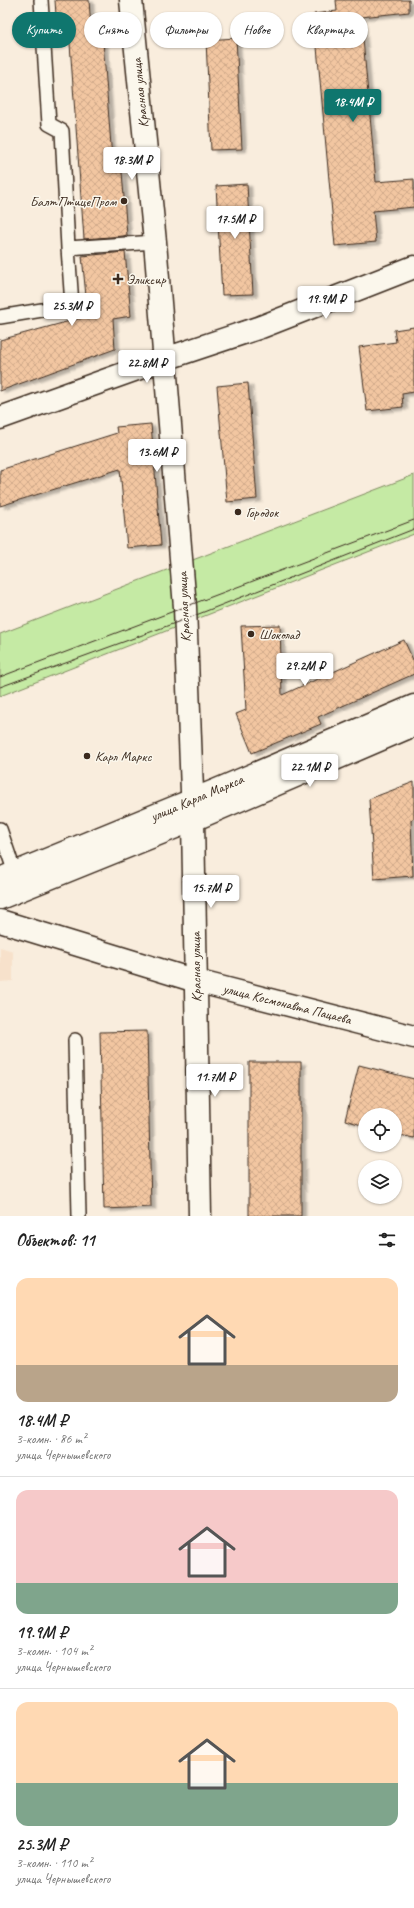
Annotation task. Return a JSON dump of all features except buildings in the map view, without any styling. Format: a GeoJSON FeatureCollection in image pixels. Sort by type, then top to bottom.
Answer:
{"type":"FeatureCollection","features":[{"type":"Feature","properties":{"kind":"street","name":"Красная улица"},"geometry":{"type":"LineString","coordinates":[[131,0],[155,242],[185,607],[192,810],[200,1216]]}},
{"type":"Feature","properties":{"kind":"street"},"geometry":{"type":"LineString","coordinates":[[0,418],[165,359],[261,327],[414,267]]}},
{"type":"Feature","properties":{"kind":"street","name":"улица Карла Маркса"},"geometry":{"type":"LineString","coordinates":[[192,810],[414,706]]}},
{"type":"Feature","properties":{"kind":"street","name":"улица Карла Маркса"},"geometry":{"type":"LineString","coordinates":[[0,898],[12,880],[414,725]]}},
{"type":"Feature","properties":{"kind":"street","name":"улица Космонавта Пацаева"},"geometry":{"type":"LineString","coordinates":[[0,921],[196,981],[414,1037]]}},
{"type":"Feature","properties":{"kind":"lane"},"geometry":{"type":"LineString","coordinates":[[0,317],[72,305],[62,131],[49,124],[40,0]]}},
{"type":"Feature","properties":{"kind":"lane"},"geometry":{"type":"LineString","coordinates":[[68,248],[155,242]]}},
{"type":"Feature","properties":{"kind":"lane"},"geometry":{"type":"LineString","coordinates":[[0,829],[12,880]]}},
{"type":"Feature","properties":{"kind":"lane"},"geometry":{"type":"LineString","coordinates":[[75,1040],[79,1216]]}},
{"type":"Feature","properties":{"kind":"shaded area"},"geometry":{"type":"Polygon","coordinates":[[[0,947],[13,951],[13,981],[0,982],[0,947]]]}},
{"type":"Feature","properties":{"kind":"green space"},"geometry":{"type":"Polygon","coordinates":[[[414,475],[414,534],[0,696],[0,634],[414,475]]]}},
{"type":"Feature","properties":{"kind":"tram line"},"geometry":{"type":"LineString","coordinates":[[0,677],[414,520]]}},
{"type":"Feature","properties":{"kind":"tram line"},"geometry":{"type":"LineString","coordinates":[[0,687],[186,619],[414,529]]}},
{"type":"Feature","properties":{"kind":"place","name":"БалтПтицеПром"},"geometry":{"type":"Point","coordinates":[124,201]}},
{"type":"Feature","properties":{"kind":"place","name":"Эликсир"},"geometry":{"type":"Point","coordinates":[118,279]}},
{"type":"Feature","properties":{"kind":"place","name":"Городок"},"geometry":{"type":"Point","coordinates":[238,512]}},
{"type":"Feature","properties":{"kind":"place","name":"Шоколад"},"geometry":{"type":"Point","coordinates":[251,634]}},
{"type":"Feature","properties":{"kind":"place","name":"Карл Маркс"},"geometry":{"type":"Point","coordinates":[87,756]}}]}
